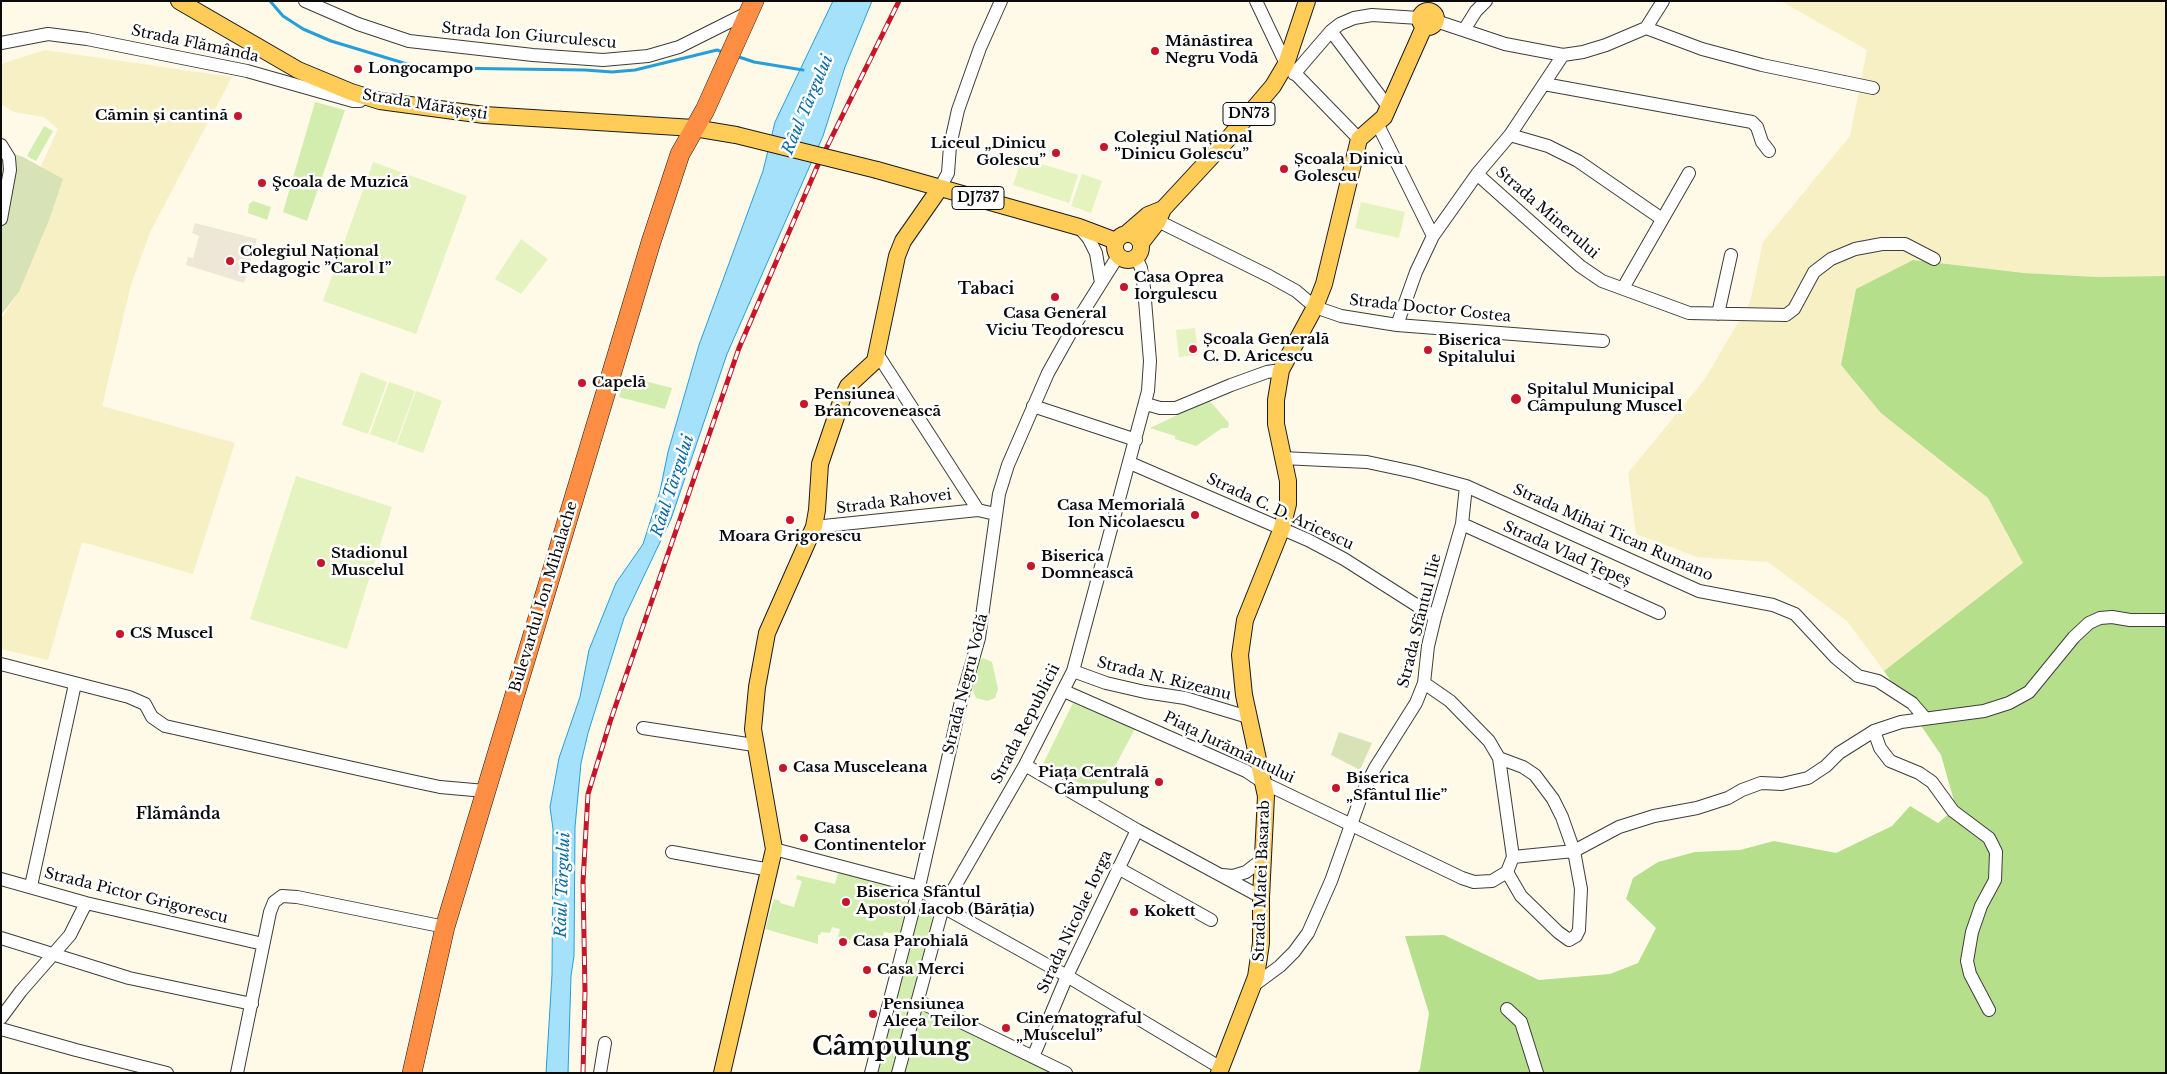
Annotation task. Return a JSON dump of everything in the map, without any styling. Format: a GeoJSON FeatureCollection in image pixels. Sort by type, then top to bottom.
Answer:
{"type":"FeatureCollection","features":[{"type":"Feature","properties":{"kind":"highway","name":"Bulevardul Ion Mihalache"},"geometry":{"type":"LineString","coordinates":[[412,1073],[445,927],[651,242],[680,154],[705,110],[752,7]]}},
{"type":"Feature","properties":{"kind":"main road","name":"Strada Mărășești"},"geometry":{"type":"LineString","coordinates":[[179,1],[298,70],[343,89],[380,100],[484,115],[694,128]]}},
{"type":"Feature","properties":{"kind":"main road","name":"Strada Negru Vodă"},"geometry":{"type":"LineString","coordinates":[[1139,250],[1160,215],[1290,69],[1307,1]]}},
{"type":"Feature","properties":{"kind":"main road"},"geometry":{"type":"LineString","coordinates":[[1359,139],[1378,125],[1389,108],[1429,15]]}},
{"type":"Feature","properties":{"kind":"main road","name":"DJ737"},"geometry":{"type":"LineString","coordinates":[[694,128],[736,135],[877,170],[1078,227]]}},
{"type":"Feature","properties":{"kind":"main road","name":"Strada Matei Basarab"},"geometry":{"type":"LineString","coordinates":[[1220,1070],[1253,986],[1260,958],[1266,796],[1241,679],[1242,637],[1248,611],[1282,528],[1289,494],[1287,472],[1277,433],[1276,415],[1281,370],[1296,339],[1315,307],[1330,265],[1359,139]]}},
{"type":"Feature","properties":{"kind":"main road"},"geometry":{"type":"LineString","coordinates":[[722,1073],[774,849],[773,835],[754,745],[753,713],[767,633],[814,527],[820,464],[842,399],[848,386],[871,366],[878,355],[897,256],[903,240],[940,188]]}},
{"type":"Feature","properties":{"kind":"main road","name":"Strada Negru Vodă"},"geometry":{"type":"LineString","coordinates":[[1120,243],[1148,216],[1160,215]]}},
{"type":"Feature","properties":{"kind":"main road"},"geometry":{"type":"LineString","coordinates":[[1078,227],[1120,243],[1137,236],[1139,250],[1125,260],[1120,243]]}},
{"type":"Feature","properties":{"kind":"street","name":"Strada Ion Giurculescu"},"geometry":{"type":"LineString","coordinates":[[305,1],[358,24],[409,41],[504,52],[603,60],[648,56],[679,47],[752,7]]}},
{"type":"Feature","properties":{"kind":"street"},"geometry":{"type":"LineString","coordinates":[[940,188],[948,173],[950,146],[958,110],[980,48],[1001,1]]}},
{"type":"Feature","properties":{"kind":"street"},"geometry":{"type":"LineString","coordinates":[[1256,1],[1290,69],[1359,139]]}},
{"type":"Feature","properties":{"kind":"street"},"geometry":{"type":"LineString","coordinates":[[1464,30],[1476,11],[1486,1]]}},
{"type":"Feature","properties":{"kind":"street"},"geometry":{"type":"LineString","coordinates":[[1290,69],[1332,31],[1354,18],[1372,15],[1429,15],[1464,30],[1505,44],[1563,55],[1584,52],[1606,45],[1646,28],[1663,1]]}},
{"type":"Feature","properties":{"kind":"street"},"geometry":{"type":"LineString","coordinates":[[1646,28],[1702,49],[1762,65],[1873,88]]}},
{"type":"Feature","properties":{"kind":"street"},"geometry":{"type":"LineString","coordinates":[[1332,31],[1389,108]]}},
{"type":"Feature","properties":{"kind":"street","name":"Strada Flămânda"},"geometry":{"type":"LineString","coordinates":[[1,44],[48,34],[86,39],[247,71],[353,101],[380,100]]}},
{"type":"Feature","properties":{"kind":"street"},"geometry":{"type":"LineString","coordinates":[[1397,325],[1416,272],[1433,236],[1477,174],[1510,135],[1563,55]]}},
{"type":"Feature","properties":{"kind":"street"},"geometry":{"type":"LineString","coordinates":[[1544,84],[1752,122],[1757,127],[1762,142],[1769,151]]}},
{"type":"Feature","properties":{"kind":"street"},"geometry":{"type":"LineString","coordinates":[[1378,125],[1433,236]]}},
{"type":"Feature","properties":{"kind":"street"},"geometry":{"type":"LineString","coordinates":[[1510,135],[1548,146],[1578,161],[1662,219]]}},
{"type":"Feature","properties":{"kind":"street"},"geometry":{"type":"LineString","coordinates":[[1,145],[9,158],[10,170],[1,219]]}},
{"type":"Feature","properties":{"kind":"street","name":"Strada Minerului"},"geometry":{"type":"LineString","coordinates":[[1477,174],[1580,266],[1602,280],[1653,301],[1689,313],[1786,315],[1794,309],[1814,272],[1831,259],[1855,250],[1882,244],[1905,244],[1934,259]]}},
{"type":"Feature","properties":{"kind":"street"},"geometry":{"type":"LineString","coordinates":[[1623,288],[1689,174]]}},
{"type":"Feature","properties":{"kind":"street","name":"Strada Doctor Costea"},"geometry":{"type":"LineString","coordinates":[[1160,215],[1296,291],[1315,307],[1342,316],[1397,325],[1603,342]]}},
{"type":"Feature","properties":{"kind":"street"},"geometry":{"type":"LineString","coordinates":[[1078,227],[1089,239],[1096,253],[1101,283]]}},
{"type":"Feature","properties":{"kind":"street","name":"Strada Negru Vodă"},"geometry":{"type":"LineString","coordinates":[[872,1073],[920,886],[961,700],[980,638],[995,514],[1006,473],[1032,406],[1061,348],[1101,283],[1120,243]]}},
{"type":"Feature","properties":{"kind":"street","name":"Strada Republicii"},"geometry":{"type":"LineString","coordinates":[[898,1073],[943,907],[1025,765],[1073,671],[1101,560],[1146,404],[1150,361],[1144,281],[1139,250]]}},
{"type":"Feature","properties":{"kind":"street"},"geometry":{"type":"LineString","coordinates":[[1718,314],[1731,255]]}},
{"type":"Feature","properties":{"kind":"street"},"geometry":{"type":"LineString","coordinates":[[878,355],[978,510]]}},
{"type":"Feature","properties":{"kind":"street"},"geometry":{"type":"LineString","coordinates":[[1146,404],[1160,408],[1176,408],[1231,385],[1267,372],[1281,370]]}},
{"type":"Feature","properties":{"kind":"street"},"geometry":{"type":"LineString","coordinates":[[1032,406],[1136,440]]}},
{"type":"Feature","properties":{"kind":"street","name":"Strada Mihai Tican Rumano"},"geometry":{"type":"LineString","coordinates":[[1282,458],[1367,462],[1466,486],[1699,591],[1773,605],[1795,614],[1835,657],[1858,676],[1878,681],[1912,703],[1925,718]]}},
{"type":"Feature","properties":{"kind":"street","name":"Strada C. D. Aricescu"},"geometry":{"type":"LineString","coordinates":[[1130,463],[1282,528],[1344,559],[1436,617]]}},
{"type":"Feature","properties":{"kind":"street","name":"Strada Sfântul Ilie"},"geometry":{"type":"LineString","coordinates":[[1253,986],[1280,966],[1294,952],[1308,933],[1320,909],[1362,794],[1376,768],[1407,720],[1424,684],[1428,646],[1462,524],[1466,486]]}},
{"type":"Feature","properties":{"kind":"street","name":"Strada Rahovei"},"geometry":{"type":"LineString","coordinates":[[814,527],[978,510],[995,514]]}},
{"type":"Feature","properties":{"kind":"street","name":"Strada Vlad Țepeș"},"geometry":{"type":"LineString","coordinates":[[1462,524],[1659,613]]}},
{"type":"Feature","properties":{"kind":"street"},"geometry":{"type":"LineString","coordinates":[[1513,857],[1574,851],[1620,828],[1654,816],[1697,808],[1728,798],[1761,783],[1782,784],[1808,778],[1826,766],[1847,747],[1874,731],[1901,722],[1984,711],[2009,703],[2029,692],[2074,637],[2089,623],[2100,618],[2166,620]]}},
{"type":"Feature","properties":{"kind":"street"},"geometry":{"type":"LineString","coordinates":[[1,664],[129,697],[145,704],[152,717],[165,726],[440,787],[486,791]]}},
{"type":"Feature","properties":{"kind":"street","name":"Strada N. Rizeanu"},"geometry":{"type":"LineString","coordinates":[[1073,671],[1106,682],[1185,698],[1248,717]]}},
{"type":"Feature","properties":{"kind":"street"},"geometry":{"type":"LineString","coordinates":[[31,886],[75,684]]}},
{"type":"Feature","properties":{"kind":"street"},"geometry":{"type":"LineString","coordinates":[[1424,684],[1450,700],[1489,741],[1499,758],[1513,857],[1507,872],[1521,896],[1558,932],[1569,940],[1576,936],[1579,930],[1581,889],[1574,851],[1562,817],[1544,786],[1523,767],[1499,758]]}},
{"type":"Feature","properties":{"kind":"street","name":"Piața Jurământului"},"geometry":{"type":"LineString","coordinates":[[1064,691],[1205,751],[1246,771],[1264,783],[1474,882],[1492,881],[1507,872]]}},
{"type":"Feature","properties":{"kind":"street"},"geometry":{"type":"LineString","coordinates":[[642,728],[754,745]]}},
{"type":"Feature","properties":{"kind":"street"},"geometry":{"type":"LineString","coordinates":[[1874,731],[1880,748],[1890,760],[1920,773],[1932,782],[1953,811],[1989,838],[1996,852],[1994,880],[1981,906],[1972,932],[1968,961],[1970,974],[1989,1010]]}},
{"type":"Feature","properties":{"kind":"street"},"geometry":{"type":"LineString","coordinates":[[1025,765],[1137,830],[1261,897]]}},
{"type":"Feature","properties":{"kind":"street","name":"Strada Nicolae Iorga"},"geometry":{"type":"LineString","coordinates":[[1033,1057],[1067,976],[1137,830]]}},
{"type":"Feature","properties":{"kind":"street"},"geometry":{"type":"LineString","coordinates":[[774,849],[920,886],[943,907],[1067,976],[1220,1070]]}},
{"type":"Feature","properties":{"kind":"street"},"geometry":{"type":"LineString","coordinates":[[672,852],[770,870]]}},
{"type":"Feature","properties":{"kind":"street"},"geometry":{"type":"LineString","coordinates":[[1219,874],[1233,876],[1246,872],[1259,862],[1264,854]]}},
{"type":"Feature","properties":{"kind":"street"},"geometry":{"type":"LineString","coordinates":[[1118,868],[1211,920]]}},
{"type":"Feature","properties":{"kind":"street","name":"Strada Pictor Grigorescu"},"geometry":{"type":"LineString","coordinates":[[1,879],[86,903],[263,944]]}},
{"type":"Feature","properties":{"kind":"street"},"geometry":{"type":"LineString","coordinates":[[237,1073],[272,907],[274,902],[282,896],[297,897],[445,927]]}},
{"type":"Feature","properties":{"kind":"street"},"geometry":{"type":"LineString","coordinates":[[1,1018],[70,935],[86,903]]}},
{"type":"Feature","properties":{"kind":"street"},"geometry":{"type":"LineString","coordinates":[[1,938],[130,978],[252,1004]]}},
{"type":"Feature","properties":{"kind":"street"},"geometry":{"type":"LineString","coordinates":[[918,1001],[1066,1073]]}},
{"type":"Feature","properties":{"kind":"street"},"geometry":{"type":"LineString","coordinates":[[1507,1009],[1521,1022],[1537,1073]]}},
{"type":"Feature","properties":{"kind":"street"},"geometry":{"type":"LineString","coordinates":[[1,1029],[167,1073]]}},
{"type":"Feature","properties":{"kind":"street"},"geometry":{"type":"LineString","coordinates":[[600,1073],[605,1043]]}},
{"type":"Feature","properties":{"kind":"shaded area"},"geometry":{"type":"Polygon","coordinates":[[[1781,1],[2162,1],[2166,7],[2166,276],[2097,277],[2024,273],[1913,260],[1856,289],[1841,366],[1937,456],[1988,498],[2024,563],[1884,671],[1847,621],[1768,562],[1697,557],[1636,534],[1628,473],[1705,379],[1750,302],[1763,242],[1850,136],[1867,50],[1781,1]]]}},
{"type":"Feature","properties":{"kind":"shaded area"},"geometry":{"type":"Polygon","coordinates":[[[45,50],[232,77],[150,232],[131,285],[102,406],[235,443],[193,574],[82,542],[48,660],[1,649],[1,319],[19,292],[50,218],[63,180],[40,168],[58,129],[44,117],[14,112],[1,104],[1,64],[45,50]]]}},
{"type":"Feature","properties":{"kind":"shaded area"},"geometry":{"type":"Polygon","coordinates":[[[195,223],[257,239],[244,283],[186,265],[188,257],[193,258],[199,236],[192,233],[195,223]]]}},
{"type":"Feature","properties":{"kind":"green space"},"geometry":{"type":"Polygon","coordinates":[[[315,102],[345,110],[307,221],[283,212],[315,102]]]}},
{"type":"Feature","properties":{"kind":"green space"},"geometry":{"type":"Polygon","coordinates":[[[44,126],[53,131],[36,161],[27,156],[44,126]]]}},
{"type":"Feature","properties":{"kind":"green space"},"geometry":{"type":"Polygon","coordinates":[[[1,149],[23,157],[63,179],[50,218],[19,292],[1,315],[1,149]]]}},
{"type":"Feature","properties":{"kind":"green space"},"geometry":{"type":"Polygon","coordinates":[[[1022,158],[1078,175],[1069,203],[1013,185],[1022,158]]]}},
{"type":"Feature","properties":{"kind":"green space"},"geometry":{"type":"Polygon","coordinates":[[[373,162],[467,196],[416,334],[323,301],[373,162]]]}},
{"type":"Feature","properties":{"kind":"green space"},"geometry":{"type":"Polygon","coordinates":[[[1082,174],[1102,181],[1091,213],[1071,206],[1082,174]]]}},
{"type":"Feature","properties":{"kind":"green space"},"geometry":{"type":"Polygon","coordinates":[[[253,201],[271,207],[267,220],[248,213],[249,204],[253,201]]]}},
{"type":"Feature","properties":{"kind":"green space"},"geometry":{"type":"Polygon","coordinates":[[[1361,202],[1405,212],[1399,238],[1355,228],[1361,202]]]}},
{"type":"Feature","properties":{"kind":"green space"},"geometry":{"type":"Polygon","coordinates":[[[521,239],[548,259],[521,294],[495,279],[521,239]]]}},
{"type":"Feature","properties":{"kind":"green space"},"geometry":{"type":"Polygon","coordinates":[[[1913,260],[2024,273],[2097,277],[2166,276],[2166,1073],[1417,1073],[1420,1069],[1429,1013],[1405,936],[1444,935],[1539,980],[1610,974],[1638,963],[1656,928],[1626,899],[1633,878],[1658,862],[1695,852],[1740,850],[1774,841],[1836,853],[1892,826],[1910,806],[1938,823],[1956,808],[1941,755],[1884,671],[2023,563],[1988,498],[1881,413],[1841,365],[1856,289],[1913,260]]]}},
{"type":"Feature","properties":{"kind":"green space"},"geometry":{"type":"Polygon","coordinates":[[[1195,328],[1198,355],[1179,357],[1176,330],[1195,328]]]}},
{"type":"Feature","properties":{"kind":"green space"},"geometry":{"type":"Polygon","coordinates":[[[361,372],[387,382],[368,434],[342,425],[361,372]]]}},
{"type":"Feature","properties":{"kind":"green space"},"geometry":{"type":"Polygon","coordinates":[[[625,376],[672,388],[665,409],[619,397],[625,376]]]}},
{"type":"Feature","properties":{"kind":"green space"},"geometry":{"type":"Polygon","coordinates":[[[389,382],[415,391],[396,443],[370,434],[389,382]]]}},
{"type":"Feature","properties":{"kind":"green space"},"geometry":{"type":"Polygon","coordinates":[[[416,391],[442,401],[423,453],[397,444],[416,391]]]}},
{"type":"Feature","properties":{"kind":"green space"},"geometry":{"type":"Polygon","coordinates":[[[1209,400],[1229,423],[1228,428],[1222,428],[1196,446],[1175,439],[1175,436],[1150,428],[1209,400]]]}},
{"type":"Feature","properties":{"kind":"green space","name":"Stadionul Muscelul"},"geometry":{"type":"Polygon","coordinates":[[[296,476],[392,507],[347,649],[250,619],[296,476]]]}},
{"type":"Feature","properties":{"kind":"green space"},"geometry":{"type":"Polygon","coordinates":[[[983,658],[992,662],[998,689],[995,698],[987,701],[976,698],[972,688],[979,660],[983,658]]]}},
{"type":"Feature","properties":{"kind":"green space"},"geometry":{"type":"Polygon","coordinates":[[[1073,703],[1135,729],[1100,794],[1043,764],[1073,703]]]}},
{"type":"Feature","properties":{"kind":"green space"},"geometry":{"type":"Polygon","coordinates":[[[1339,732],[1372,743],[1360,770],[1331,755],[1339,732]]]}},
{"type":"Feature","properties":{"kind":"green space"},"geometry":{"type":"Polygon","coordinates":[[[839,870],[905,886],[901,901],[908,902],[900,935],[884,932],[883,938],[876,937],[874,945],[838,937],[840,929],[832,927],[830,933],[821,932],[818,935],[818,944],[765,929],[774,899],[794,907],[802,881],[796,879],[797,875],[835,884],[839,870]]]}},
{"type":"Feature","properties":{"kind":"green space"},"geometry":{"type":"Polygon","coordinates":[[[917,904],[940,913],[895,1073],[873,1073],[917,904]]]}},
{"type":"Feature","properties":{"kind":"green space"},"geometry":{"type":"Polygon","coordinates":[[[923,1007],[1062,1073],[904,1073],[923,1007]]]}},
{"type":"Feature","properties":{"kind":"water","name":"Râul Târgului"},"geometry":{"type":"Polygon","coordinates":[[[833,1],[872,1],[845,67],[823,136],[727,354],[671,519],[624,618],[588,733],[581,763],[575,827],[574,956],[571,976],[568,1073],[546,1073],[552,975],[553,829],[550,807],[559,758],[580,697],[589,650],[616,583],[643,544],[660,491],[668,452],[699,345],[763,171],[775,122],[833,1]]]}},
{"type":"Feature","properties":{"kind":"waterway"},"geometry":{"type":"LineString","coordinates":[[270,1],[283,16],[303,29],[331,41],[407,64],[441,68],[612,72],[635,70],[717,50],[725,53]]}},
{"type":"Feature","properties":{"kind":"waterway"},"geometry":{"type":"LineString","coordinates":[[736,56],[754,62],[803,70]]}},
{"type":"Feature","properties":{"kind":"railway"},"geometry":{"type":"LineString","coordinates":[[583,1073],[585,991],[583,882],[588,794],[610,722],[739,348],[817,167],[899,1]]}},
{"type":"Feature","properties":{"kind":"place","name":"Mănăstirea Negru Vodă"},"geometry":{"type":"Point","coordinates":[1155,51]}},
{"type":"Feature","properties":{"kind":"place","name":"Longocampo"},"geometry":{"type":"Point","coordinates":[358,69]}},
{"type":"Feature","properties":{"kind":"place","name":"Cămin și cantină"},"geometry":{"type":"Point","coordinates":[238,116]}},
{"type":"Feature","properties":{"kind":"place","name":"Colegiul Național ”Dinicu Golescu”"},"geometry":{"type":"Point","coordinates":[1104,147]}},
{"type":"Feature","properties":{"kind":"place","name":"Liceul „Dinicu Golescu”"},"geometry":{"type":"Point","coordinates":[1056,153]}},
{"type":"Feature","properties":{"kind":"place","name":"Școala Dinicu Golescu"},"geometry":{"type":"Point","coordinates":[1284,169]}},
{"type":"Feature","properties":{"kind":"place","name":"Şcoala de Muzică"},"geometry":{"type":"Point","coordinates":[262,183]}},
{"type":"Feature","properties":{"kind":"place","name":"Colegiul Național Pedagogic ”Carol I”"},"geometry":{"type":"Point","coordinates":[230,261]}},
{"type":"Feature","properties":{"kind":"place","name":"Casa Oprea Iorgulescu"},"geometry":{"type":"Point","coordinates":[1124,287]}},
{"type":"Feature","properties":{"kind":"place","name":"Casa General Viciu Teodorescu"},"geometry":{"type":"Point","coordinates":[1055,297]}},
{"type":"Feature","properties":{"kind":"place","name":"Școala Generală C. D. Aricescu"},"geometry":{"type":"Point","coordinates":[1193,349]}},
{"type":"Feature","properties":{"kind":"place","name":"Biserica Spitalului"},"geometry":{"type":"Point","coordinates":[1428,350]}},
{"type":"Feature","properties":{"kind":"place","name":"Capelă"},"geometry":{"type":"Point","coordinates":[582,383]}},
{"type":"Feature","properties":{"kind":"place","name":"Spitalul Municipal Câmpulung Muscel"},"geometry":{"type":"Point","coordinates":[1516,399]}},
{"type":"Feature","properties":{"kind":"place","name":"Pensiunea Brâncovenească"},"geometry":{"type":"Point","coordinates":[804,404]}},
{"type":"Feature","properties":{"kind":"place","name":"Casa Memorială Ion Nicolaescu"},"geometry":{"type":"Point","coordinates":[1195,515]}},
{"type":"Feature","properties":{"kind":"place","name":"Moara Grigorescu"},"geometry":{"type":"Point","coordinates":[790,520]}},
{"type":"Feature","properties":{"kind":"place","name":"Stadionul Muscelul"},"geometry":{"type":"Point","coordinates":[321,563]}},
{"type":"Feature","properties":{"kind":"place","name":"Biserica Domnească"},"geometry":{"type":"Point","coordinates":[1031,566]}},
{"type":"Feature","properties":{"kind":"place","name":"CS Muscel"},"geometry":{"type":"Point","coordinates":[120,634]}},
{"type":"Feature","properties":{"kind":"place","name":"Casa Musceleana"},"geometry":{"type":"Point","coordinates":[783,768]}},
{"type":"Feature","properties":{"kind":"place","name":"Piața Centrală Câmpulung"},"geometry":{"type":"Point","coordinates":[1159,782]}},
{"type":"Feature","properties":{"kind":"place","name":"Biserica „Sfântul Ilie”"},"geometry":{"type":"Point","coordinates":[1336,788]}},
{"type":"Feature","properties":{"kind":"place","name":"Casa Continentelor"},"geometry":{"type":"Point","coordinates":[804,838]}},
{"type":"Feature","properties":{"kind":"place","name":"Biserica Sfântul Apostol Iacob (Bărăția)"},"geometry":{"type":"Point","coordinates":[846,902]}},
{"type":"Feature","properties":{"kind":"place","name":"Kokett"},"geometry":{"type":"Point","coordinates":[1134,912]}},
{"type":"Feature","properties":{"kind":"place","name":"Casa Parohială"},"geometry":{"type":"Point","coordinates":[843,942]}},
{"type":"Feature","properties":{"kind":"place","name":"Casa Merci"},"geometry":{"type":"Point","coordinates":[867,970]}},
{"type":"Feature","properties":{"kind":"place","name":"Pensiunea Aleea Teilor"},"geometry":{"type":"Point","coordinates":[873,1014]}},
{"type":"Feature","properties":{"kind":"place","name":"Cinematograful „Muscelul”"},"geometry":{"type":"Point","coordinates":[1006,1028]}},
{"type":"Feature","properties":{"kind":"district","name":"Tabaci"},"geometry":{"type":"Point","coordinates":[986,289]}},
{"type":"Feature","properties":{"kind":"district","name":"Flămânda"},"geometry":{"type":"Point","coordinates":[178,814]}},
{"type":"Feature","properties":{"kind":"district","name":"Câmpulung"},"geometry":{"type":"Point","coordinates":[891,1048]}}]}
